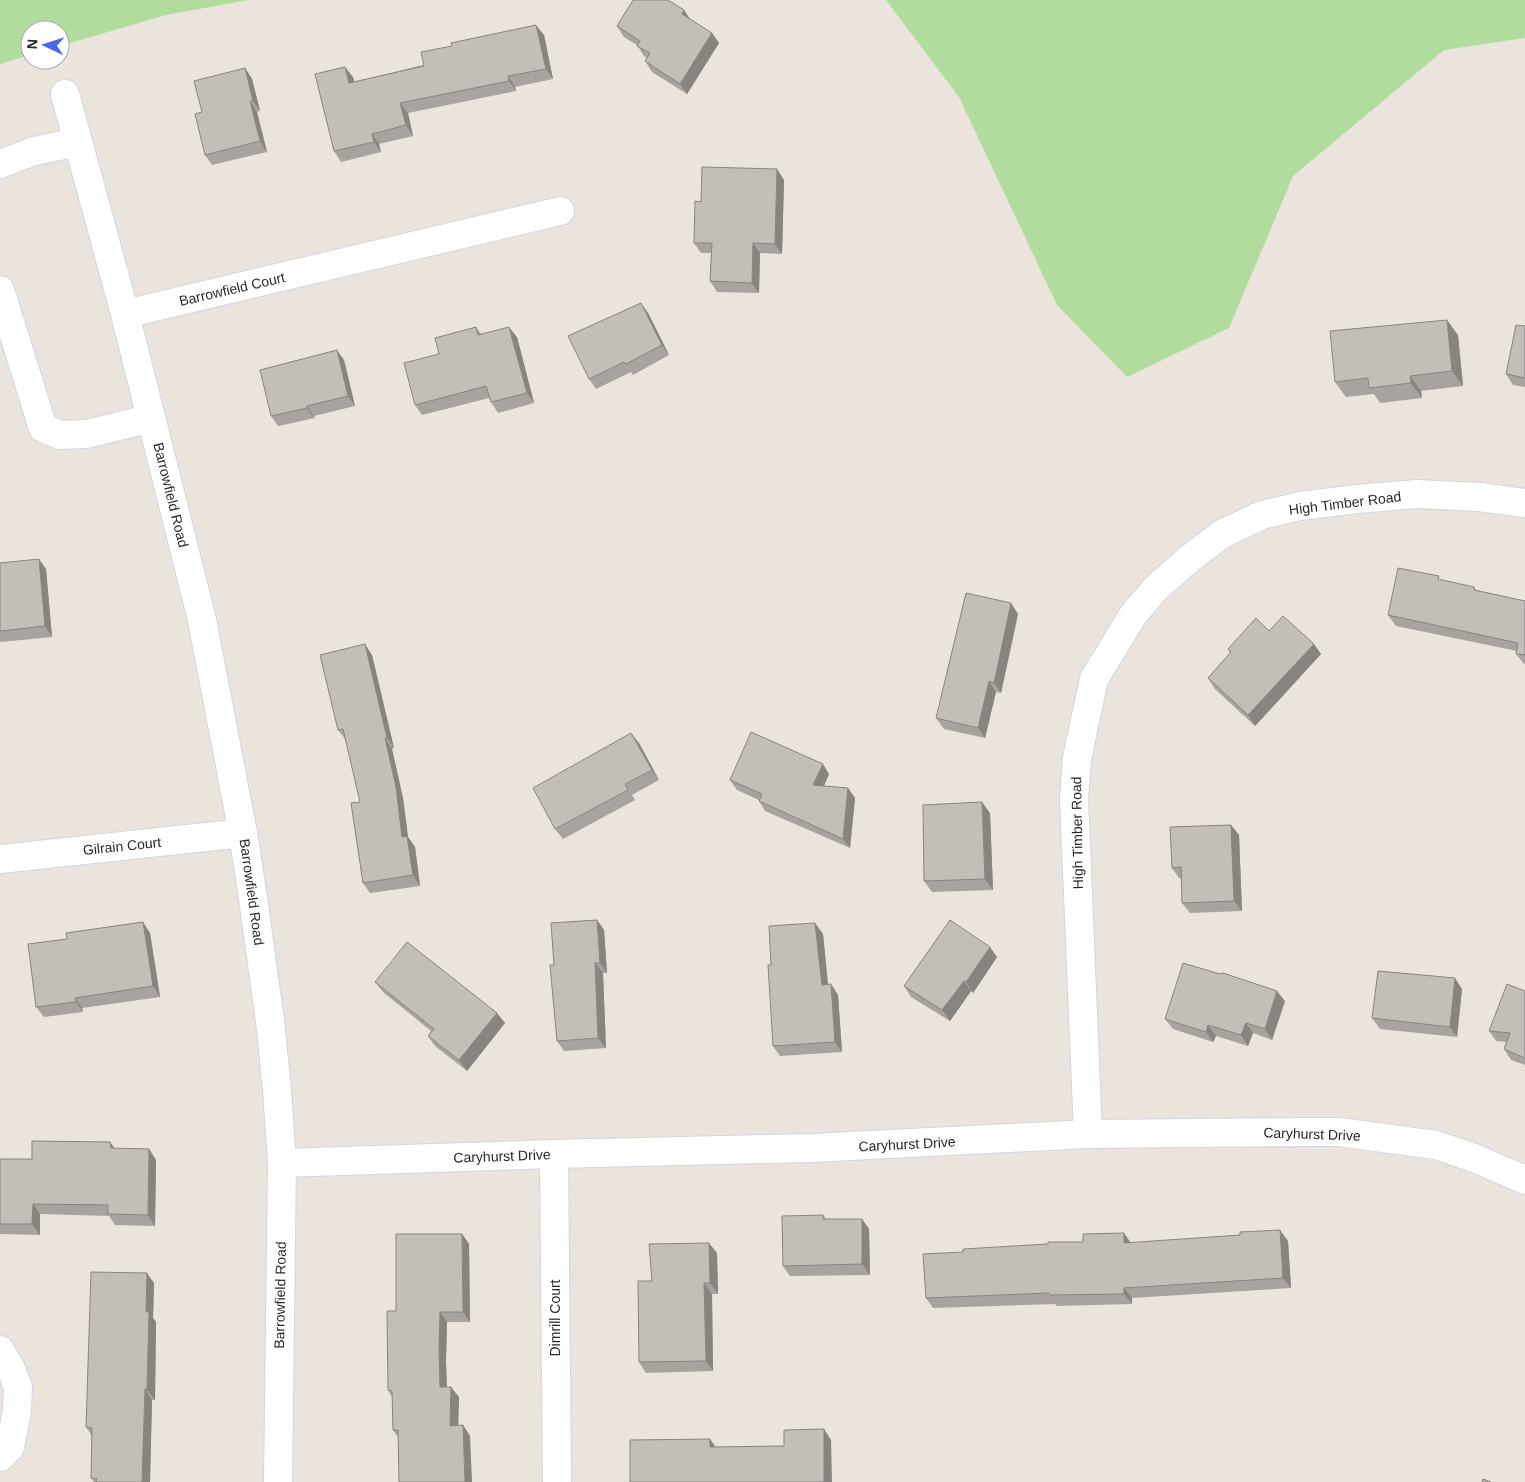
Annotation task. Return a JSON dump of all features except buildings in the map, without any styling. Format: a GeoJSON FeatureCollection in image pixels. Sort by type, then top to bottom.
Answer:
{"type":"FeatureCollection","features":[{"type":"Feature","properties":{"kind":"street"},"geometry":{"type":"LineString","coordinates":[[65,94],[125,314]]}},
{"type":"Feature","properties":{"kind":"street"},"geometry":{"type":"LineString","coordinates":[[0,164],[34,151],[78,142]]}},
{"type":"Feature","properties":{"kind":"street","name":"Barrowfield Court"},"geometry":{"type":"LineString","coordinates":[[125,314],[560,211]]}},
{"type":"Feature","properties":{"kind":"street"},"geometry":{"type":"LineString","coordinates":[[0,290],[42,428],[60,435],[87,434],[151,418]]}},
{"type":"Feature","properties":{"kind":"street","name":"Barrowfield Road"},"geometry":{"type":"LineString","coordinates":[[125,314],[202,620],[243,833],[270,1021],[282,1163],[278,1482]]}},
{"type":"Feature","properties":{"kind":"street","name":"High Timber Road"},"geometry":{"type":"LineString","coordinates":[[1088,1134],[1074,799],[1076,758],[1094,679],[1133,615],[1156,588],[1189,559],[1222,534],[1262,515],[1300,506],[1416,494],[1480,496],[1525,504]]}},
{"type":"Feature","properties":{"kind":"street","name":"Gilrain Court"},"geometry":{"type":"LineString","coordinates":[[0,859],[243,833]]}},
{"type":"Feature","properties":{"kind":"street","name":"Caryhurst Drive"},"geometry":{"type":"LineString","coordinates":[[282,1163],[812,1148],[1088,1134],[1339,1132],[1436,1145],[1474,1158],[1525,1180]]}},
{"type":"Feature","properties":{"kind":"street","name":"Dimrill Court"},"geometry":{"type":"LineString","coordinates":[[554,1154],[556,1482]]}},
{"type":"Feature","properties":{"kind":"street"},"geometry":{"type":"LineString","coordinates":[[0,1350],[11,1369],[18,1387],[17,1412],[10,1447],[0,1457]]}},
{"type":"Feature","properties":{"kind":"green space"},"geometry":{"type":"Polygon","coordinates":[[[0,0],[248,0],[166,15],[70,43],[70,20],[20,20],[20,58],[0,64],[0,0]]]}},
{"type":"Feature","properties":{"kind":"green space"},"geometry":{"type":"Polygon","coordinates":[[[886,0],[1525,0],[1525,38],[1444,50],[1293,176],[1229,328],[1127,377],[1057,305],[959,97],[886,0]]]}}]}
